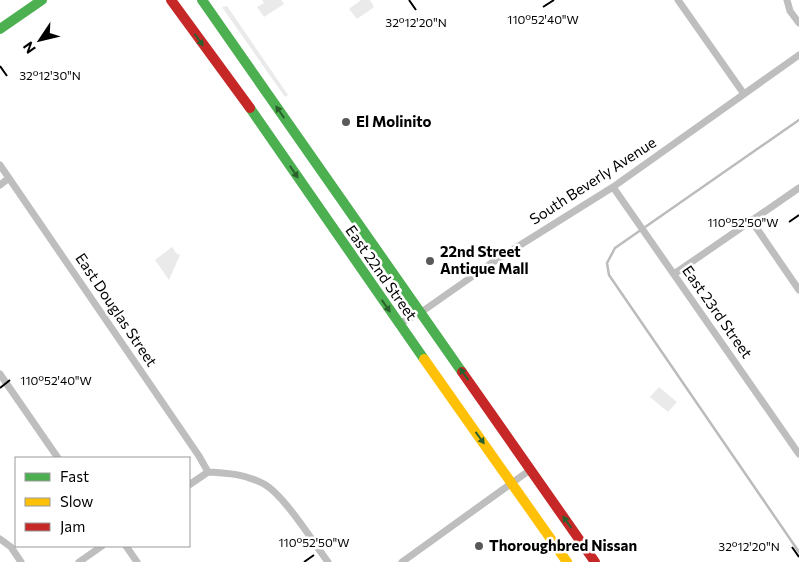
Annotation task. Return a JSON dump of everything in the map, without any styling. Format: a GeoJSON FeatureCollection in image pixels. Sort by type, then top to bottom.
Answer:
{"type":"FeatureCollection","features":[{"type":"Feature","properties":{"kind":"main road"},"geometry":{"type":"LineString","coordinates":[[0,29],[42,0]]}},
{"type":"Feature","properties":{"kind":"main road","name":"East 22nd Street"},"geometry":{"type":"LineString","coordinates":[[171,0],[265,129],[398,324],[567,562]]}},
{"type":"Feature","properties":{"kind":"main road","name":"East 22nd Street"},"geometry":{"type":"LineString","coordinates":[[202,0],[595,562]]}},
{"type":"Feature","properties":{"kind":"street"},"geometry":{"type":"LineString","coordinates":[[678,0],[744,94]]}},
{"type":"Feature","properties":{"kind":"street"},"geometry":{"type":"LineString","coordinates":[[787,0],[790,11],[799,23]]}},
{"type":"Feature","properties":{"kind":"street","name":"South Beverly Avenue"},"geometry":{"type":"LineString","coordinates":[[398,324],[420,312],[490,264],[613,187],[799,55]]}},
{"type":"Feature","properties":{"kind":"street","name":"East Douglas Street"},"geometry":{"type":"LineString","coordinates":[[0,165],[208,472]]}},
{"type":"Feature","properties":{"kind":"street"},"geometry":{"type":"LineString","coordinates":[[0,185],[9,178]]}},
{"type":"Feature","properties":{"kind":"street","name":"East 23rd Street"},"geometry":{"type":"LineString","coordinates":[[613,187],[799,454]]}},
{"type":"Feature","properties":{"kind":"street"},"geometry":{"type":"LineString","coordinates":[[674,274],[799,188]]}},
{"type":"Feature","properties":{"kind":"street"},"geometry":{"type":"LineString","coordinates":[[751,220],[799,290]]}},
{"type":"Feature","properties":{"kind":"street"},"geometry":{"type":"LineString","coordinates":[[0,374],[57,457]]}},
{"type":"Feature","properties":{"kind":"street"},"geometry":{"type":"LineString","coordinates":[[402,562],[530,470]]}},
{"type":"Feature","properties":{"kind":"street"},"geometry":{"type":"LineString","coordinates":[[190,485],[208,472],[235,474],[265,484],[288,506],[328,562]]}},
{"type":"Feature","properties":{"kind":"street"},"geometry":{"type":"LineString","coordinates":[[0,539],[10,547],[21,562]]}},
{"type":"Feature","properties":{"kind":"street"},"geometry":{"type":"LineString","coordinates":[[79,562],[101,547]]}},
{"type":"Feature","properties":{"kind":"street"},"geometry":{"type":"LineString","coordinates":[[127,547],[137,562]]}},
{"type":"Feature","properties":{"kind":"shaded area"},"geometry":{"type":"Polygon","coordinates":[[[262,0],[281,0],[284,4],[264,17],[257,7],[264,3],[262,0]]]}},
{"type":"Feature","properties":{"kind":"shaded area"},"geometry":{"type":"Polygon","coordinates":[[[361,0],[370,0],[374,7],[357,19],[349,9],[361,0]]]}},
{"type":"Feature","properties":{"kind":"shaded area"},"geometry":{"type":"Polygon","coordinates":[[[227,6],[288,95],[285,97],[222,7],[227,6]]]}},
{"type":"Feature","properties":{"kind":"shaded area"},"geometry":{"type":"Polygon","coordinates":[[[172,247],[180,255],[169,280],[155,260],[172,247]]]}},
{"type":"Feature","properties":{"kind":"shaded area"},"geometry":{"type":"Polygon","coordinates":[[[659,387],[677,402],[668,412],[650,397],[659,387]]]}},
{"type":"Feature","properties":{"kind":"waterway"},"geometry":{"type":"LineString","coordinates":[[799,120],[615,248],[607,263],[609,275],[799,552]]}},
{"type":"Feature","properties":{"kind":"traffic: fast"},"geometry":{"type":"LineString","coordinates":[[0,29],[42,0]]}},
{"type":"Feature","properties":{"kind":"traffic: fast"},"geometry":{"type":"LineString","coordinates":[[202,0],[462,372]]}},
{"type":"Feature","properties":{"kind":"traffic: fast"},"geometry":{"type":"LineString","coordinates":[[250,108],[424,359]]}},
{"type":"Feature","properties":{"kind":"traffic: slow"},"geometry":{"type":"LineString","coordinates":[[424,359],[567,562]]}},
{"type":"Feature","properties":{"kind":"traffic: jam"},"geometry":{"type":"LineString","coordinates":[[171,0],[250,108]]}},
{"type":"Feature","properties":{"kind":"traffic: jam"},"geometry":{"type":"LineString","coordinates":[[462,372],[595,562]]}},
{"type":"Feature","properties":{"kind":"place","name":"El Molinito"},"geometry":{"type":"Point","coordinates":[346,122]}},
{"type":"Feature","properties":{"kind":"place","name":"22nd Street Antique Mall"},"geometry":{"type":"Point","coordinates":[430,261]}},
{"type":"Feature","properties":{"kind":"place","name":"Thoroughbred Nissan"},"geometry":{"type":"Point","coordinates":[479,546]}}]}
